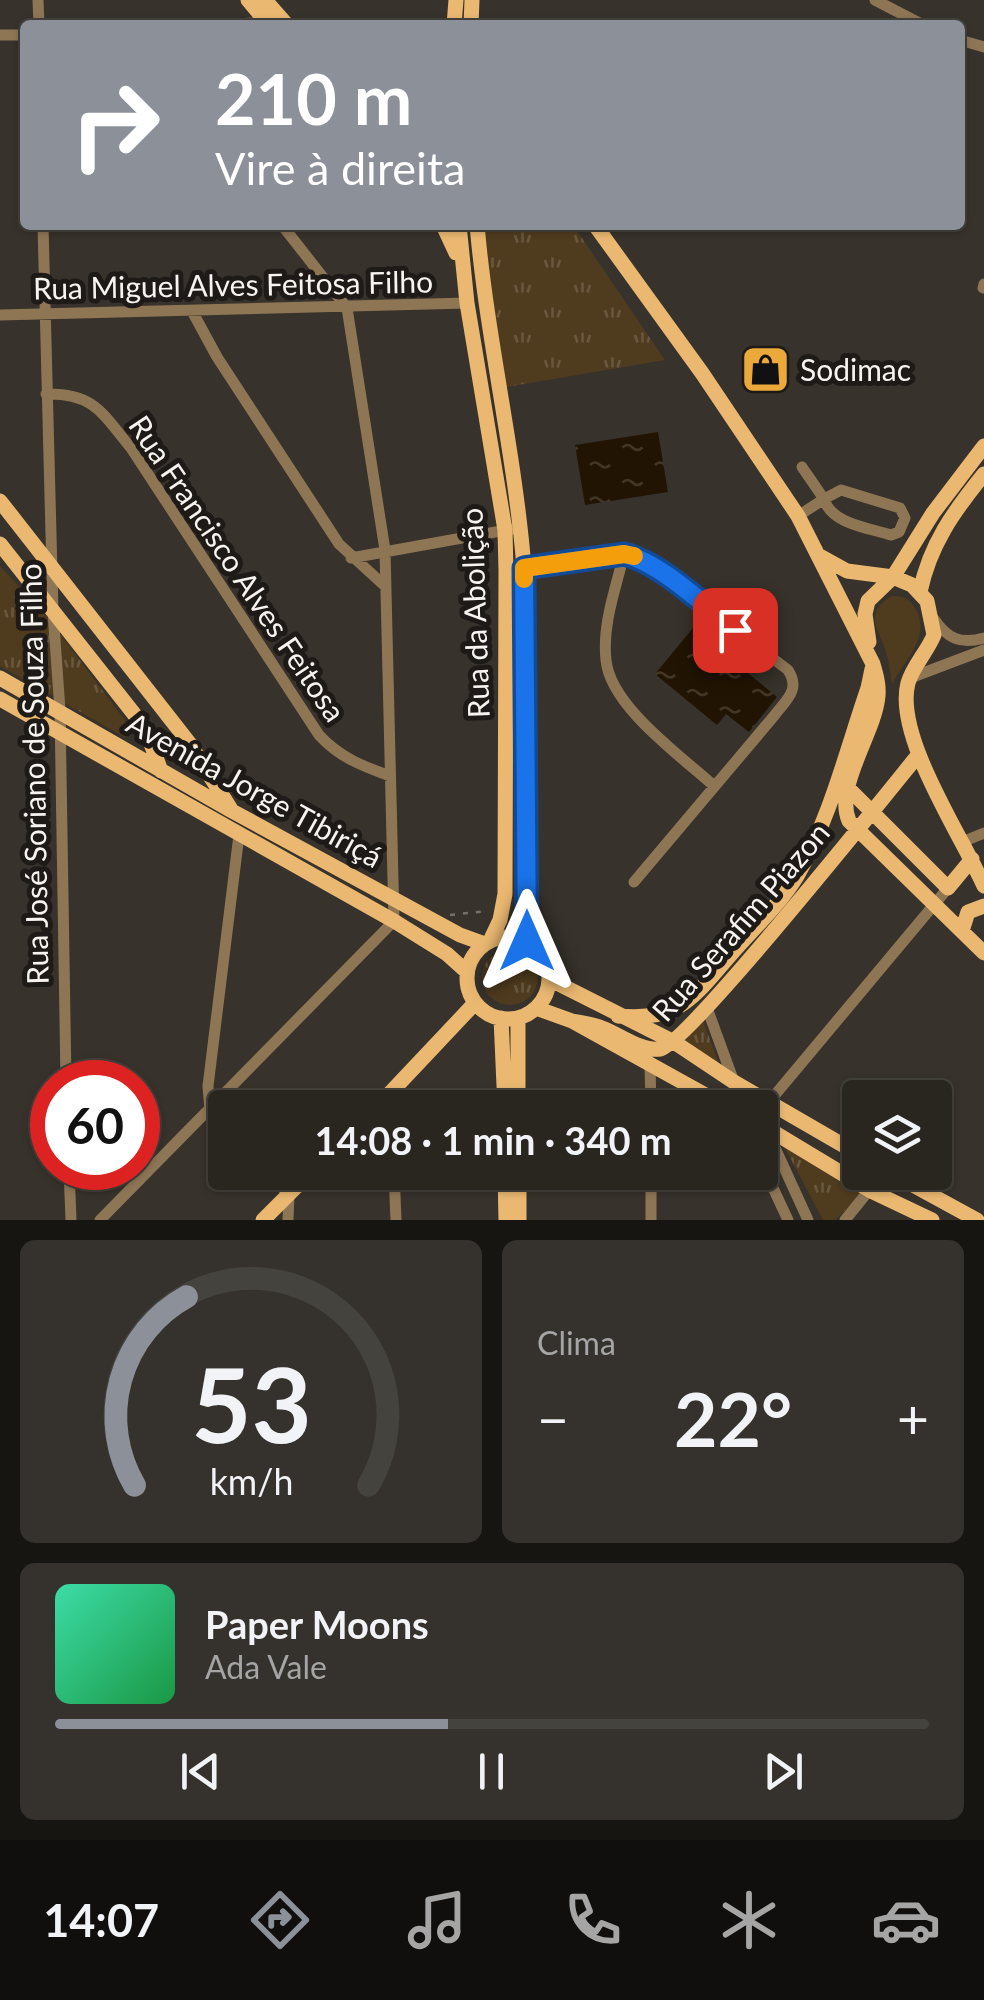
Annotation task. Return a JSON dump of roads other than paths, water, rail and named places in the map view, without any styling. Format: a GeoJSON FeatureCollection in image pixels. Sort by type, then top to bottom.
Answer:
{"type":"FeatureCollection","features":[{"type":"Feature","properties":{"kind":"main road"},"geometry":{"type":"LineString","coordinates":[[248,0],[272,20]]}},
{"type":"Feature","properties":{"kind":"main road"},"geometry":{"type":"LineString","coordinates":[[446,230],[465,281]]}},
{"type":"Feature","properties":{"kind":"main road","name":"Rua da Abolição"},"geometry":{"type":"LineString","coordinates":[[460,230],[467,303],[524,568],[527,941]]}},
{"type":"Feature","properties":{"kind":"main road","name":"Rua da Abolição"},"geometry":{"type":"LineString","coordinates":[[477,230],[513,528],[506,571],[503,910],[488,942]]}},
{"type":"Feature","properties":{"kind":"main road"},"geometry":{"type":"LineString","coordinates":[[599,230],[798,516],[873,664],[815,838],[796,878],[696,994],[664,1015],[618,1016]]}},
{"type":"Feature","properties":{"kind":"main road"},"geometry":{"type":"LineString","coordinates":[[976,941],[857,830],[846,812],[848,788],[877,705],[878,684],[865,614],[868,601],[893,577],[933,513],[984,446]]}},
{"type":"Feature","properties":{"kind":"main road"},"geometry":{"type":"LineString","coordinates":[[920,592],[939,533],[984,474]]}},
{"type":"Feature","properties":{"kind":"main road"},"geometry":{"type":"LineString","coordinates":[[0,501],[190,744],[232,811]]}},
{"type":"Feature","properties":{"kind":"main road"},"geometry":{"type":"LineString","coordinates":[[0,544],[138,719],[162,769],[156,786]]}},
{"type":"Feature","properties":{"kind":"main road"},"geometry":{"type":"LineString","coordinates":[[818,555],[846,570],[893,577],[920,592],[932,617],[934,635],[910,678],[906,706],[919,754],[984,886]]}},
{"type":"Feature","properties":{"kind":"main road","name":"Avenida Jorge Tibiriçá"},"geometry":{"type":"LineString","coordinates":[[0,678],[428,918],[488,942]]}},
{"type":"Feature","properties":{"kind":"main road","name":"Avenida Jorge Tibiriçá"},"geometry":{"type":"LineString","coordinates":[[0,698],[394,921],[447,954],[467,972]]}},
{"type":"Feature","properties":{"kind":"main road"},"geometry":{"type":"LineString","coordinates":[[126,749],[135,737],[138,719]]}},
{"type":"Feature","properties":{"kind":"main road","name":"Rua Serafim Piazon"},"geometry":{"type":"LineString","coordinates":[[572,1022],[602,1028],[658,1050],[674,1042],[707,1008],[919,754]]}},
{"type":"Feature","properties":{"kind":"main road"},"geometry":{"type":"LineString","coordinates":[[848,788],[948,888],[972,860]]}},
{"type":"Feature","properties":{"kind":"main road"},"geometry":{"type":"LineString","coordinates":[[976,941],[968,912],[984,906]]}},
{"type":"Feature","properties":{"kind":"main road"},"geometry":{"type":"LineString","coordinates":[[512,936],[527,941],[543,955],[550,979],[543,1000],[518,1018],[487,1013],[475,1002],[468,985],[470,960],[488,942],[512,936]]}},
{"type":"Feature","properties":{"kind":"main road"},"geometry":{"type":"LineString","coordinates":[[550,979],[674,1042],[748,1090]]}},
{"type":"Feature","properties":{"kind":"main road"},"geometry":{"type":"LineString","coordinates":[[400,1090],[475,1002]]}},
{"type":"Feature","properties":{"kind":"main road"},"geometry":{"type":"LineString","coordinates":[[536,1008],[572,1022],[696,1090]]}},
{"type":"Feature","properties":{"kind":"main road"},"geometry":{"type":"LineString","coordinates":[[501,1018],[504,1090]]}},
{"type":"Feature","properties":{"kind":"main road"},"geometry":{"type":"LineString","coordinates":[[518,1018],[518,1090]]}},
{"type":"Feature","properties":{"kind":"main road"},"geometry":{"type":"LineString","coordinates":[[778,1107],[842,1145]]}},
{"type":"Feature","properties":{"kind":"main road"},"geometry":{"type":"LineString","coordinates":[[778,1135],[842,1173]]}},
{"type":"Feature","properties":{"kind":"main road"},"geometry":{"type":"LineString","coordinates":[[263,1220],[294,1190]]}},
{"type":"Feature","properties":{"kind":"main road"},"geometry":{"type":"LineString","coordinates":[[505,1190],[506,1220]]}},
{"type":"Feature","properties":{"kind":"main road"},"geometry":{"type":"LineString","coordinates":[[519,1190],[520,1220]]}},
{"type":"Feature","properties":{"kind":"main road"},"geometry":{"type":"LineString","coordinates":[[870,1190],[932,1220]]}},
{"type":"Feature","properties":{"kind":"main road"},"geometry":{"type":"LineString","coordinates":[[920,1190],[977,1220]]}},
{"type":"Feature","properties":{"kind":"street"},"geometry":{"type":"LineString","coordinates":[[875,0],[913,20]]}},
{"type":"Feature","properties":{"kind":"street","name":"Rua José Soriano de Souza Filho"},"geometry":{"type":"LineString","coordinates":[[43,230],[53,612],[60,710],[66,1060]]}},
{"type":"Feature","properties":{"kind":"street"},"geometry":{"type":"LineString","coordinates":[[230,1090],[394,921],[385,550],[348,308],[286,230]]}},
{"type":"Feature","properties":{"kind":"street","name":"Rua Miguel Alves Feitosa Filho"},"geometry":{"type":"LineString","coordinates":[[0,314],[467,303]]}},
{"type":"Feature","properties":{"kind":"street"},"geometry":{"type":"LineString","coordinates":[[192,311],[308,499],[351,558],[386,586]]}},
{"type":"Feature","properties":{"kind":"street","name":"Rua Francisco Alves Feitosa"},"geometry":{"type":"LineString","coordinates":[[46,394],[89,400],[112,424],[319,735],[349,760],[390,776]]}},
{"type":"Feature","properties":{"kind":"street"},"geometry":{"type":"LineString","coordinates":[[798,516],[824,500],[841,490],[900,508],[905,518],[899,532],[891,535],[836,517],[826,507],[824,500],[802,467]]}},
{"type":"Feature","properties":{"kind":"street"},"geometry":{"type":"LineString","coordinates":[[351,558],[513,528]]}},
{"type":"Feature","properties":{"kind":"street"},"geometry":{"type":"LineString","coordinates":[[624,554],[606,639],[606,664],[613,684],[628,706],[714,786]]}},
{"type":"Feature","properties":{"kind":"street"},"geometry":{"type":"LineString","coordinates":[[506,571],[624,554],[656,569],[788,670],[795,681],[792,694],[634,882]]}},
{"type":"Feature","properties":{"kind":"street"},"geometry":{"type":"LineString","coordinates":[[932,617],[944,634],[954,640],[970,642],[984,638]]}},
{"type":"Feature","properties":{"kind":"street"},"geometry":{"type":"LineString","coordinates":[[910,678],[984,650]]}},
{"type":"Feature","properties":{"kind":"street"},"geometry":{"type":"LineString","coordinates":[[962,842],[984,833]]}},
{"type":"Feature","properties":{"kind":"street"},"geometry":{"type":"LineString","coordinates":[[208,1090],[239,834]]}},
{"type":"Feature","properties":{"kind":"street"},"geometry":{"type":"LineString","coordinates":[[778,1091],[948,888]]}},
{"type":"Feature","properties":{"kind":"street"},"geometry":{"type":"LineString","coordinates":[[707,1008],[734,1082]]}},
{"type":"Feature","properties":{"kind":"street"},"geometry":{"type":"LineString","coordinates":[[650,1065],[650,1090]]}},
{"type":"Feature","properties":{"kind":"street"},"geometry":{"type":"LineString","coordinates":[[100,1220],[208,1113]]}},
{"type":"Feature","properties":{"kind":"street"},"geometry":{"type":"LineString","coordinates":[[778,1157],[808,1220]]}},
{"type":"Feature","properties":{"kind":"street"},"geometry":{"type":"LineString","coordinates":[[69,1190],[70,1220]]}},
{"type":"Feature","properties":{"kind":"street"},"geometry":{"type":"LineString","coordinates":[[284,1190],[289,1195],[288,1220]]}},
{"type":"Feature","properties":{"kind":"street"},"geometry":{"type":"LineString","coordinates":[[395,1190],[396,1220]]}},
{"type":"Feature","properties":{"kind":"street"},"geometry":{"type":"LineString","coordinates":[[651,1190],[651,1220]]}},
{"type":"Feature","properties":{"kind":"street"},"geometry":{"type":"LineString","coordinates":[[774,1190],[788,1220]]}},
{"type":"Feature","properties":{"kind":"street"},"geometry":{"type":"LineString","coordinates":[[845,1220],[870,1190]]}},
{"type":"Feature","properties":{"kind":"water"},"geometry":{"type":"Polygon","coordinates":[[[658,432],[668,492],[585,505],[575,445],[658,432]]]}},
{"type":"Feature","properties":{"kind":"water"},"geometry":{"type":"Polygon","coordinates":[[[693,628],[777,697],[749,732],[726,714],[717,725],[655,674],[693,628]]]}},
{"type":"Feature","properties":{"kind":"place","name":"Sodimac"},"geometry":{"type":"Point","coordinates":[765,369]}}]}
